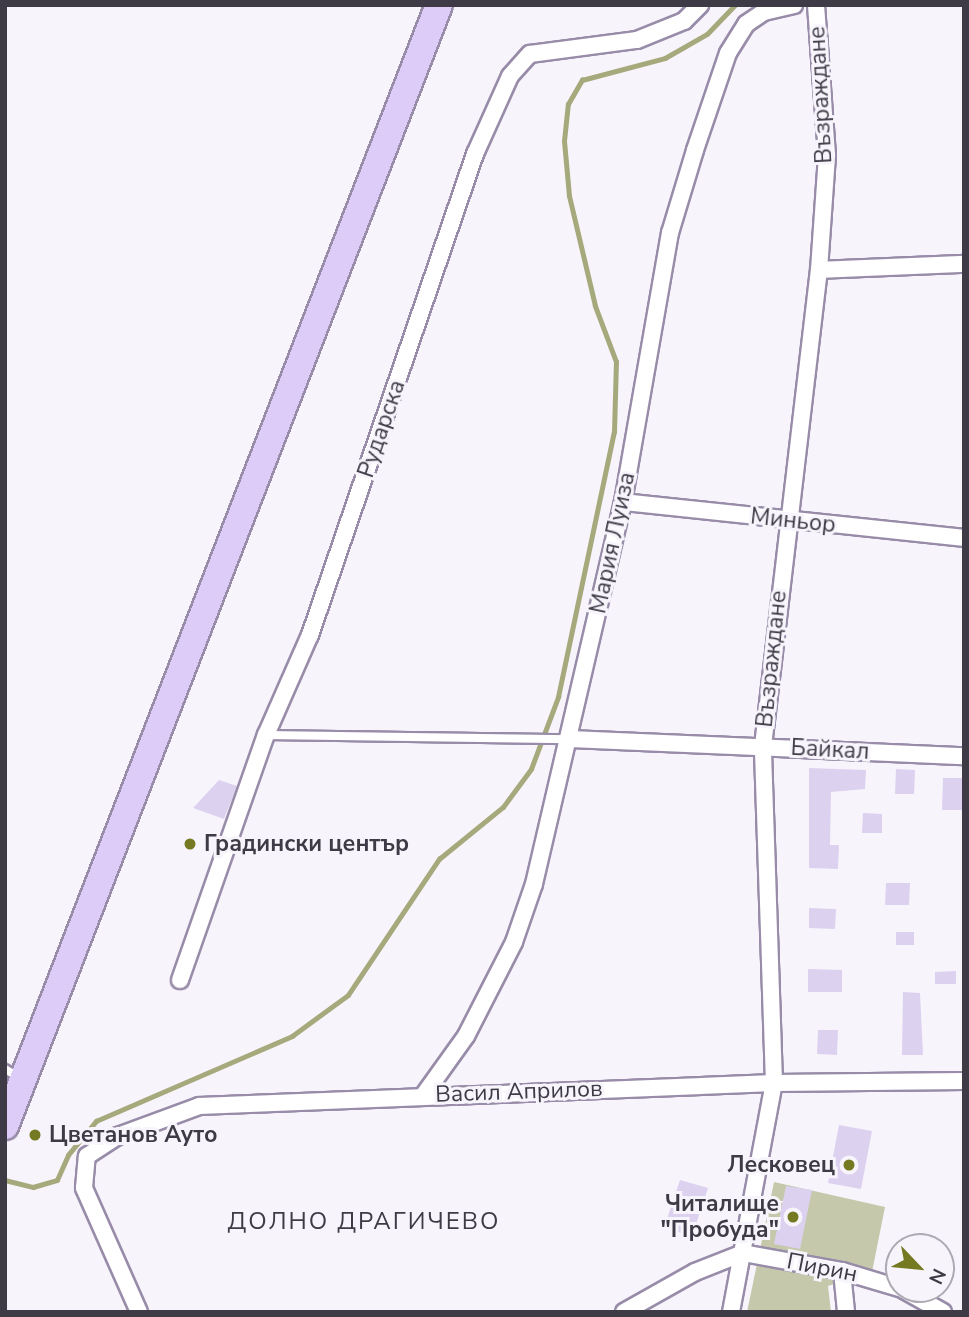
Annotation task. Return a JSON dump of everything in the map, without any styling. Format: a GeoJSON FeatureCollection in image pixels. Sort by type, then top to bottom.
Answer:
{"type":"FeatureCollection","features":[{"type":"Feature","properties":{"kind":"highway"},"geometry":{"type":"LineString","coordinates":[[5,1126],[14,1074],[439,5]]}},
{"type":"Feature","properties":{"kind":"street","name":"Рударска"},"geometry":{"type":"LineString","coordinates":[[180,980],[266,735],[310,635],[475,155],[510,76],[530,54],[637,40],[684,21],[700,5]]}},
{"type":"Feature","properties":{"kind":"street","name":"Мария Луиза"},"geometry":{"type":"LineString","coordinates":[[423,1096],[466,1036],[514,942],[534,884],[570,739],[623,502],[670,233],[695,150],[728,53],[746,24],[764,12],[794,5]]}},
{"type":"Feature","properties":{"kind":"street","name":"Възраждане"},"geometry":{"type":"LineString","coordinates":[[731,1312],[774,1083],[763,746],[786,520],[819,270],[827,155],[816,5]]}},
{"type":"Feature","properties":{"kind":"street"},"geometry":{"type":"LineString","coordinates":[[819,270],[964,264]]}},
{"type":"Feature","properties":{"kind":"street","name":"Миньор"},"geometry":{"type":"LineString","coordinates":[[623,502],[964,538]]}},
{"type":"Feature","properties":{"kind":"street","name":"Байкал"},"geometry":{"type":"LineString","coordinates":[[570,739],[964,756]]}},
{"type":"Feature","properties":{"kind":"street","name":"Васил Априлов"},"geometry":{"type":"LineString","coordinates":[[139,1312],[84,1188],[87,1156],[118,1136],[199,1106],[774,1083],[964,1081]]}},
{"type":"Feature","properties":{"kind":"street"},"geometry":{"type":"LineString","coordinates":[[624,1312],[695,1272],[743,1253]]}},
{"type":"Feature","properties":{"kind":"street","name":"Пирин"},"geometry":{"type":"LineString","coordinates":[[743,1253],[842,1271],[885,1284]]}},
{"type":"Feature","properties":{"kind":"street"},"geometry":{"type":"LineString","coordinates":[[842,1271],[846,1312]]}},
{"type":"Feature","properties":{"kind":"street","name":"Пирин"},"geometry":{"type":"LineString","coordinates":[[927,1303],[943,1312]]}},
{"type":"Feature","properties":{"kind":"lane"},"geometry":{"type":"LineString","coordinates":[[266,735],[570,739]]}},
{"type":"Feature","properties":{"kind":"green space"},"geometry":{"type":"Polygon","coordinates":[[[774,1182],[885,1207],[872,1272],[828,1286],[831,1312],[747,1312],[774,1182]]]}},
{"type":"Feature","properties":{"kind":"building"},"geometry":{"type":"Polygon","coordinates":[[[809,768],[866,770],[865,789],[831,792],[830,845],[839,845],[838,869],[809,868],[809,768]]]}},
{"type":"Feature","properties":{"kind":"building"},"geometry":{"type":"Polygon","coordinates":[[[896,769],[915,770],[914,794],[895,794],[896,769]]]}},
{"type":"Feature","properties":{"kind":"building"},"geometry":{"type":"Polygon","coordinates":[[[943,778],[964,778],[964,810],[942,810],[943,778]]]}},
{"type":"Feature","properties":{"kind":"building"},"geometry":{"type":"Polygon","coordinates":[[[219,780],[237,786],[224,819],[193,808],[219,780]]]}},
{"type":"Feature","properties":{"kind":"building"},"geometry":{"type":"Polygon","coordinates":[[[863,813],[882,814],[882,833],[862,833],[863,813]]]}},
{"type":"Feature","properties":{"kind":"building"},"geometry":{"type":"Polygon","coordinates":[[[886,883],[910,883],[909,905],[885,905],[886,883]]]}},
{"type":"Feature","properties":{"kind":"building"},"geometry":{"type":"Polygon","coordinates":[[[809,908],[836,909],[835,929],[809,928],[809,908]]]}},
{"type":"Feature","properties":{"kind":"building"},"geometry":{"type":"Polygon","coordinates":[[[896,932],[914,932],[914,945],[896,945],[896,932]]]}},
{"type":"Feature","properties":{"kind":"building"},"geometry":{"type":"Polygon","coordinates":[[[808,969],[842,970],[842,992],[808,992],[808,969]]]}},
{"type":"Feature","properties":{"kind":"building"},"geometry":{"type":"Polygon","coordinates":[[[956,971],[956,984],[935,984],[935,972],[956,971]]]}},
{"type":"Feature","properties":{"kind":"building"},"geometry":{"type":"Polygon","coordinates":[[[903,992],[920,993],[923,1055],[902,1055],[903,992]]]}},
{"type":"Feature","properties":{"kind":"building"},"geometry":{"type":"Polygon","coordinates":[[[818,1030],[838,1030],[837,1055],[817,1054],[818,1030]]]}},
{"type":"Feature","properties":{"kind":"building","name":"Лесковец"},"geometry":{"type":"Polygon","coordinates":[[[839,1125],[872,1131],[861,1189],[828,1183],[839,1125]]]}},
{"type":"Feature","properties":{"kind":"building"},"geometry":{"type":"Polygon","coordinates":[[[680,1180],[708,1188],[692,1236],[664,1228],[680,1180]]]}},
{"type":"Feature","properties":{"kind":"building","name":"Читалище \"Пробуда\""},"geometry":{"type":"Polygon","coordinates":[[[786,1186],[812,1190],[800,1249],[774,1244],[786,1186]]]}},
{"type":"Feature","properties":{"kind":"waterway"},"geometry":{"type":"LineString","coordinates":[[5,1180],[33,1187],[57,1180],[68,1155],[96,1121],[292,1036],[348,995],[439,859],[503,807],[531,769],[558,697],[614,432],[616,362],[595,306],[569,196],[564,141],[568,104],[582,80],[665,58],[707,34],[735,5]]}},
{"type":"Feature","properties":{"kind":"place","name":"Градински център"},"geometry":{"type":"Point","coordinates":[190,844]}},
{"type":"Feature","properties":{"kind":"place","name":"Цветанов Ауто"},"geometry":{"type":"Point","coordinates":[35,1135]}},
{"type":"Feature","properties":{"kind":"place","name":"Лесковец"},"geometry":{"type":"Point","coordinates":[849,1165]}},
{"type":"Feature","properties":{"kind":"place","name":"Читалище \"Пробуда\""},"geometry":{"type":"Point","coordinates":[793,1217]}},
{"type":"Feature","properties":{"kind":"district","name":"ДОЛНО ДРАГИЧЕВО"},"geometry":{"type":"Point","coordinates":[364,1222]}}]}
